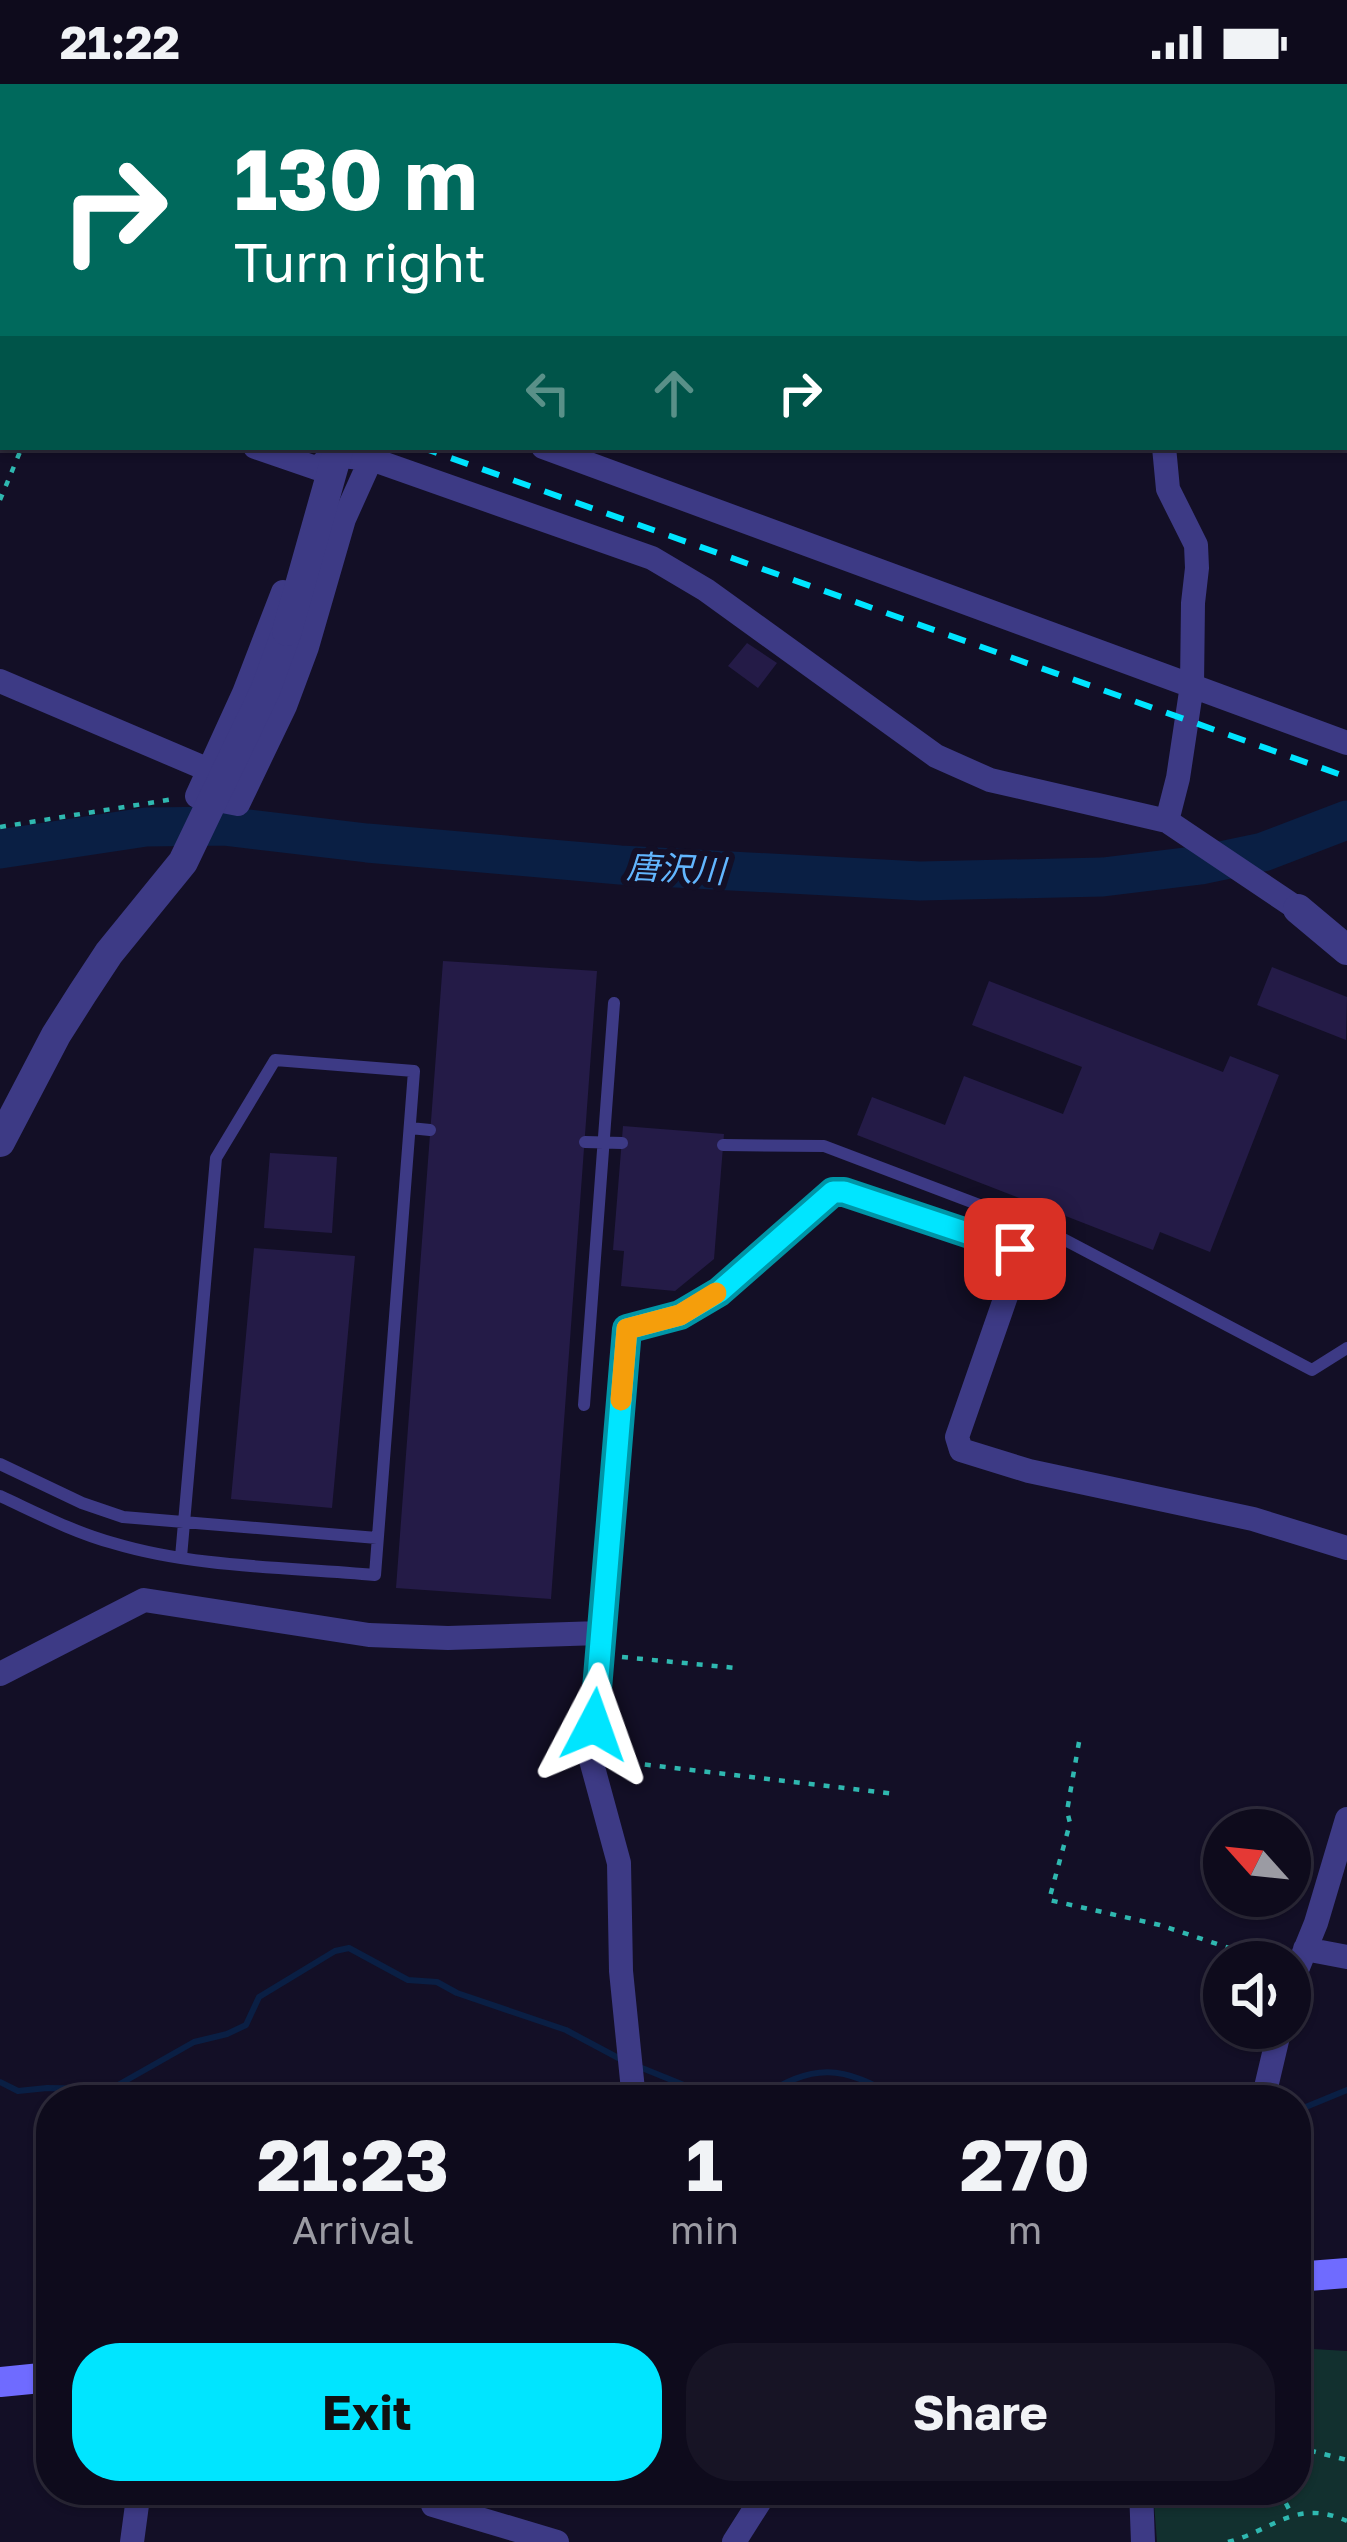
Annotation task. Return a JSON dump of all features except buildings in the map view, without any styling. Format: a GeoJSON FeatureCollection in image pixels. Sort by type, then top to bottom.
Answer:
{"type":"FeatureCollection","features":[{"type":"Feature","properties":{"kind":"main road"},"geometry":{"type":"LineString","coordinates":[[1311,2276],[1347,2273]]}},
{"type":"Feature","properties":{"kind":"main road"},"geometry":{"type":"LineString","coordinates":[[0,2382],[36,2378]]}},
{"type":"Feature","properties":{"kind":"street"},"geometry":{"type":"LineString","coordinates":[[275,450],[370,459],[652,558],[706,590],[908,739],[963,770],[1167,821],[1245,871],[1347,950]]}},
{"type":"Feature","properties":{"kind":"street"},"geometry":{"type":"LineString","coordinates":[[551,450],[1347,742]]}},
{"type":"Feature","properties":{"kind":"street"},"geometry":{"type":"LineString","coordinates":[[1164,450],[1168,489],[1196,545],[1192,685],[1167,821]]}},
{"type":"Feature","properties":{"kind":"street"},"geometry":{"type":"LineString","coordinates":[[207,794],[265,692],[287,632],[329,458]]}},
{"type":"Feature","properties":{"kind":"street"},"geometry":{"type":"LineString","coordinates":[[0,1142],[10,1101],[109,953],[183,862],[194,841],[329,458]]}},
{"type":"Feature","properties":{"kind":"street"},"geometry":{"type":"LineString","coordinates":[[0,680],[207,794],[238,804],[285,706],[344,518],[370,459]]}},
{"type":"Feature","properties":{"kind":"street"},"geometry":{"type":"LineString","coordinates":[[632,2085],[621,1971],[619,1863],[591,1760],[627,1329],[680,1315],[719,1292],[833,1192],[844,1192],[1015,1249],[1019,1259],[957,1437],[961,1450],[1029,1471],[1253,1520],[1347,1548]]}},
{"type":"Feature","properties":{"kind":"street"},"geometry":{"type":"LineString","coordinates":[[0,1674],[143,1600],[369,1635],[599,1644]]}},
{"type":"Feature","properties":{"kind":"street"},"geometry":{"type":"LineString","coordinates":[[1308,1941],[1347,1819]]}},
{"type":"Feature","properties":{"kind":"street"},"geometry":{"type":"LineString","coordinates":[[1311,1950],[1347,1957]]}},
{"type":"Feature","properties":{"kind":"street"},"geometry":{"type":"LineString","coordinates":[[1267,2085],[1275,2049]]}},
{"type":"Feature","properties":{"kind":"street"},"geometry":{"type":"LineString","coordinates":[[132,2542],[137,2505]]}},
{"type":"Feature","properties":{"kind":"street"},"geometry":{"type":"LineString","coordinates":[[734,2542],[757,2505]]}},
{"type":"Feature","properties":{"kind":"street"},"geometry":{"type":"LineString","coordinates":[[1142,2505],[1143,2542]]}},
{"type":"Feature","properties":{"kind":"street"},"geometry":{"type":"LineString","coordinates":[[434,2506],[557,2542]]}},
{"type":"Feature","properties":{"kind":"lane"},"geometry":{"type":"LineString","coordinates":[[584,1406],[614,1003]]}},
{"type":"Feature","properties":{"kind":"lane"},"geometry":{"type":"LineString","coordinates":[[0,1496],[93,1537],[182,1557],[375,1575],[414,1071],[275,1060],[216,1158],[182,1557]]}},
{"type":"Feature","properties":{"kind":"lane"},"geometry":{"type":"LineString","coordinates":[[410,1128],[430,1130]]}},
{"type":"Feature","properties":{"kind":"lane"},"geometry":{"type":"LineString","coordinates":[[585,1142],[622,1143]]}},
{"type":"Feature","properties":{"kind":"lane"},"geometry":{"type":"LineString","coordinates":[[723,1145],[824,1146],[1048,1231],[1312,1370],[1347,1348]]}},
{"type":"Feature","properties":{"kind":"lane"},"geometry":{"type":"LineString","coordinates":[[0,1464],[123,1516],[377,1538]]}},
{"type":"Feature","properties":{"kind":"path"},"geometry":{"type":"LineString","coordinates":[[0,500],[21,450]]}},
{"type":"Feature","properties":{"kind":"path"},"geometry":{"type":"LineString","coordinates":[[0,826],[207,794]]}},
{"type":"Feature","properties":{"kind":"path"},"geometry":{"type":"LineString","coordinates":[[599,1644],[736,1668]]}},
{"type":"Feature","properties":{"kind":"path"},"geometry":{"type":"LineString","coordinates":[[1079,1742],[1066,1811],[1070,1823],[1048,1900],[1208,1941]]}},
{"type":"Feature","properties":{"kind":"path"},"geometry":{"type":"LineString","coordinates":[[591,1760],[895,1794]]}},
{"type":"Feature","properties":{"kind":"path"},"geometry":{"type":"LineString","coordinates":[[1311,2451],[1347,2460]]}},
{"type":"Feature","properties":{"kind":"path"},"geometry":{"type":"LineString","coordinates":[[1287,2505],[1292,2515]]}},
{"type":"Feature","properties":{"kind":"path"},"geometry":{"type":"LineString","coordinates":[[1228,2542],[1292,2515],[1328,2513],[1347,2521]]}},
{"type":"Feature","properties":{"kind":"path"},"geometry":{"type":"LineString","coordinates":[[1254,2542],[1255,2533]]}},
{"type":"Feature","properties":{"kind":"green space"},"geometry":{"type":"Polygon","coordinates":[[[1311,2349],[1347,2351],[1347,2542],[1157,2542],[1154,2505],[1311,2505],[1311,2349]]]}},
{"type":"Feature","properties":{"kind":"waterway","name":"唐沢川"},"geometry":{"type":"LineString","coordinates":[[0,849],[146,827],[223,826],[620,865],[920,881],[1103,877],[1201,865],[1263,852],[1347,820]]}},
{"type":"Feature","properties":{"kind":"waterway"},"geometry":{"type":"LineString","coordinates":[[118,2085],[194,2042],[246,2025],[259,1997],[335,1951],[349,1948],[408,1980],[437,1982],[566,2030],[624,2061]]}},
{"type":"Feature","properties":{"kind":"waterway"},"geometry":{"type":"LineString","coordinates":[[637,2066],[684,2085]]}},
{"type":"Feature","properties":{"kind":"waterway"},"geometry":{"type":"LineString","coordinates":[[783,2085],[828,2072],[873,2085]]}},
{"type":"Feature","properties":{"kind":"waterway"},"geometry":{"type":"LineString","coordinates":[[0,2082],[18,2091],[36,2089]]}},
{"type":"Feature","properties":{"kind":"waterway"},"geometry":{"type":"LineString","coordinates":[[1311,2105],[1347,2090]]}},
{"type":"Feature","properties":{"kind":"railway"},"geometry":{"type":"LineString","coordinates":[[428,450],[1347,777]]}},
{"type":"Feature","properties":{"kind":"slow traffic"},"geometry":{"type":"LineString","coordinates":[[621,1400],[627,1329],[680,1315],[716,1293]]}},
{"type":"Feature","properties":{"kind":"route"},"geometry":{"type":"LineString","coordinates":[[594,1725],[627,1329],[680,1315],[719,1292],[833,1192],[1015,1249]]}}]}
